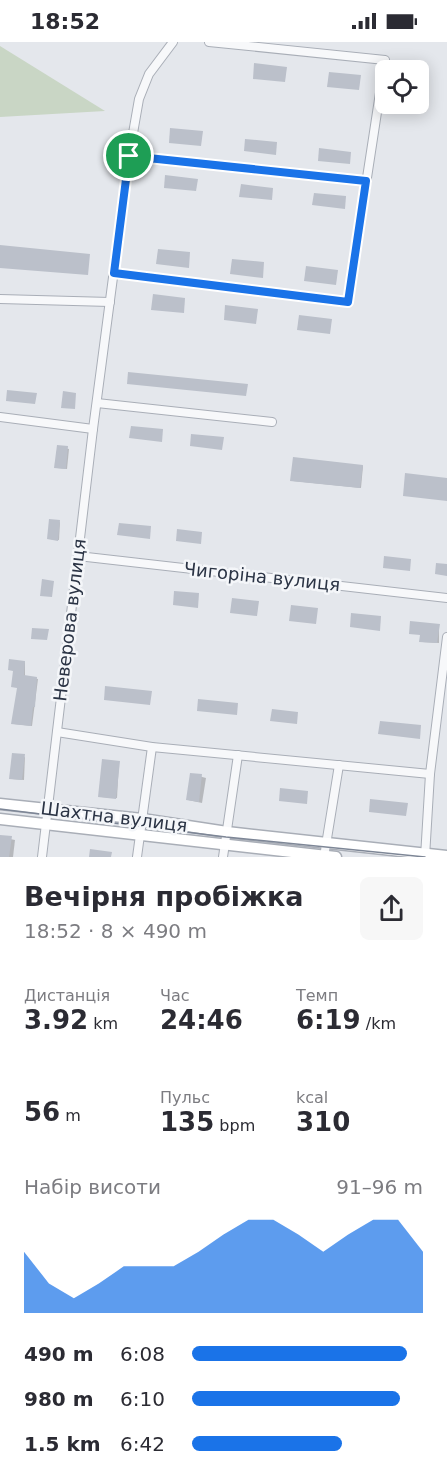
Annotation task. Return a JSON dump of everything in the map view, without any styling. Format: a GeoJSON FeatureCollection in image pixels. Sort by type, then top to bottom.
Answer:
{"type":"FeatureCollection","features":[{"type":"Feature","properties":{"kind":"main road","name":"Шахтна вулиця"},"geometry":{"type":"LineString","coordinates":[[0,804],[447,856]]}},
{"type":"Feature","properties":{"kind":"main road","name":"Шахтна вулиця"},"geometry":{"type":"LineString","coordinates":[[0,819],[139,836],[224,851],[328,857]]}},
{"type":"Feature","properties":{"kind":"street","name":"Неверова вулиця"},"geometry":{"type":"LineString","coordinates":[[42,857],[93,429],[138,99],[149,74],[173,42]]}},
{"type":"Feature","properties":{"kind":"street"},"geometry":{"type":"LineString","coordinates":[[114,273],[348,302],[385,60],[209,42]]}},
{"type":"Feature","properties":{"kind":"street"},"geometry":{"type":"LineString","coordinates":[[129,156],[366,181]]}},
{"type":"Feature","properties":{"kind":"street"},"geometry":{"type":"LineString","coordinates":[[0,299],[110,302]]}},
{"type":"Feature","properties":{"kind":"street"},"geometry":{"type":"LineString","coordinates":[[97,403],[272,422]]}},
{"type":"Feature","properties":{"kind":"street"},"geometry":{"type":"LineString","coordinates":[[0,417],[93,429]]}},
{"type":"Feature","properties":{"kind":"street","name":"Чигоріна вулиця"},"geometry":{"type":"LineString","coordinates":[[78,556],[447,598]]}},
{"type":"Feature","properties":{"kind":"street"},"geometry":{"type":"LineString","coordinates":[[424,855],[430,774],[447,637]]}},
{"type":"Feature","properties":{"kind":"street"},"geometry":{"type":"LineString","coordinates":[[57,732],[152,747],[430,774]]}},
{"type":"Feature","properties":{"kind":"street"},"geometry":{"type":"LineString","coordinates":[[137,857],[152,747]]}},
{"type":"Feature","properties":{"kind":"street"},"geometry":{"type":"LineString","coordinates":[[224,851],[238,755]]}},
{"type":"Feature","properties":{"kind":"street","name":"Шахтна вулиця"},"geometry":{"type":"LineString","coordinates":[[328,857],[326,842],[339,765]]}},
{"type":"Feature","properties":{"kind":"green space"},"geometry":{"type":"Polygon","coordinates":[[[0,46],[105,111],[0,117],[0,46]]]}},
{"type":"Feature","properties":{"kind":"building"},"geometry":{"type":"Polygon","coordinates":[[[254,63],[287,67],[285,82],[253,79],[254,63]]]}},
{"type":"Feature","properties":{"kind":"building"},"geometry":{"type":"Polygon","coordinates":[[[329,72],[361,75],[359,90],[327,87],[329,72]]]}},
{"type":"Feature","properties":{"kind":"building"},"geometry":{"type":"Polygon","coordinates":[[[170,128],[203,131],[201,146],[169,143],[170,128]]]}},
{"type":"Feature","properties":{"kind":"building"},"geometry":{"type":"Polygon","coordinates":[[[245,139],[277,142],[276,155],[244,151],[245,139]]]}},
{"type":"Feature","properties":{"kind":"building"},"geometry":{"type":"Polygon","coordinates":[[[319,148],[351,152],[350,164],[318,161],[319,148]]]}},
{"type":"Feature","properties":{"kind":"building"},"geometry":{"type":"Polygon","coordinates":[[[165,175],[198,179],[196,191],[164,188],[165,175]]]}},
{"type":"Feature","properties":{"kind":"building"},"geometry":{"type":"Polygon","coordinates":[[[241,184],[273,188],[272,200],[239,197],[241,184]]]}},
{"type":"Feature","properties":{"kind":"building"},"geometry":{"type":"Polygon","coordinates":[[[314,193],[346,196],[345,209],[312,205],[314,193]]]}},
{"type":"Feature","properties":{"kind":"building"},"geometry":{"type":"Polygon","coordinates":[[[0,245],[90,254],[88,275],[0,268],[0,245]]]}},
{"type":"Feature","properties":{"kind":"building"},"geometry":{"type":"Polygon","coordinates":[[[158,249],[190,252],[189,268],[156,264],[158,249]]]}},
{"type":"Feature","properties":{"kind":"building"},"geometry":{"type":"Polygon","coordinates":[[[232,259],[264,262],[263,278],[230,274],[232,259]]]}},
{"type":"Feature","properties":{"kind":"building"},"geometry":{"type":"Polygon","coordinates":[[[306,266],[338,270],[336,285],[304,281],[306,266]]]}},
{"type":"Feature","properties":{"kind":"building"},"geometry":{"type":"Polygon","coordinates":[[[153,294],[185,298],[184,313],[151,310],[153,294]]]}},
{"type":"Feature","properties":{"kind":"building"},"geometry":{"type":"Polygon","coordinates":[[[225,305],[258,309],[256,324],[224,320],[225,305]]]}},
{"type":"Feature","properties":{"kind":"building"},"geometry":{"type":"Polygon","coordinates":[[[299,315],[332,319],[330,334],[297,330],[299,315]]]}},
{"type":"Feature","properties":{"kind":"building"},"geometry":{"type":"Polygon","coordinates":[[[128,372],[248,384],[246,396],[127,384],[128,372]]]}},
{"type":"Feature","properties":{"kind":"building"},"geometry":{"type":"Polygon","coordinates":[[[7,390],[37,393],[35,404],[6,401],[7,390]]]}},
{"type":"Feature","properties":{"kind":"building"},"geometry":{"type":"Polygon","coordinates":[[[63,391],[76,393],[75,409],[61,408],[63,391]]]}},
{"type":"Feature","properties":{"kind":"building"},"geometry":{"type":"Polygon","coordinates":[[[131,426],[163,429],[162,442],[129,438],[131,426]]]}},
{"type":"Feature","properties":{"kind":"building"},"geometry":{"type":"Polygon","coordinates":[[[191,434],[224,437],[222,450],[190,446],[191,434]]]}},
{"type":"Feature","properties":{"kind":"building"},"geometry":{"type":"Polygon","coordinates":[[[57,445],[68,446],[66,469],[54,468],[57,445]]]}},
{"type":"Feature","properties":{"kind":"building"},"geometry":{"type":"Polygon","coordinates":[[[293,457],[363,465],[360,488],[290,481],[293,457]]]}},
{"type":"Feature","properties":{"kind":"building"},"geometry":{"type":"Polygon","coordinates":[[[405,473],[447,478],[447,501],[403,496],[405,473]]]}},
{"type":"Feature","properties":{"kind":"building"},"geometry":{"type":"Polygon","coordinates":[[[49,519],[60,520],[58,541],[47,539],[49,519]]]}},
{"type":"Feature","properties":{"kind":"building"},"geometry":{"type":"Polygon","coordinates":[[[119,523],[151,526],[150,539],[117,535],[119,523]]]}},
{"type":"Feature","properties":{"kind":"building"},"geometry":{"type":"Polygon","coordinates":[[[177,529],[202,532],[201,544],[176,541],[177,529]]]}},
{"type":"Feature","properties":{"kind":"building"},"geometry":{"type":"Polygon","coordinates":[[[384,556],[411,559],[410,571],[383,568],[384,556]]]}},
{"type":"Feature","properties":{"kind":"building"},"geometry":{"type":"Polygon","coordinates":[[[436,563],[447,564],[447,576],[435,574],[436,563]]]}},
{"type":"Feature","properties":{"kind":"building"},"geometry":{"type":"Polygon","coordinates":[[[42,579],[54,581],[52,597],[40,596],[42,579]]]}},
{"type":"Feature","properties":{"kind":"building"},"geometry":{"type":"Polygon","coordinates":[[[174,591],[199,593],[198,608],[173,605],[174,591]]]}},
{"type":"Feature","properties":{"kind":"building"},"geometry":{"type":"Polygon","coordinates":[[[232,598],[259,601],[257,616],[230,613],[232,598]]]}},
{"type":"Feature","properties":{"kind":"building"},"geometry":{"type":"Polygon","coordinates":[[[291,605],[318,608],[316,624],[289,621],[291,605]]]}},
{"type":"Feature","properties":{"kind":"building"},"geometry":{"type":"Polygon","coordinates":[[[351,613],[381,616],[380,631],[350,627],[351,613]]]}},
{"type":"Feature","properties":{"kind":"building"},"geometry":{"type":"Polygon","coordinates":[[[410,621],[440,624],[437,643],[419,642],[420,635],[409,634],[410,621]]]}},
{"type":"Feature","properties":{"kind":"building"},"geometry":{"type":"Polygon","coordinates":[[[32,628],[49,629],[47,640],[31,639],[32,628]]]}},
{"type":"Feature","properties":{"kind":"building"},"geometry":{"type":"Polygon","coordinates":[[[9,659],[25,661],[24,675],[37,677],[31,726],[11,724],[17,688],[11,687],[13,671],[8,670],[9,659]]]}},
{"type":"Feature","properties":{"kind":"building"},"geometry":{"type":"Polygon","coordinates":[[[105,686],[152,691],[150,705],[104,700],[105,686]]]}},
{"type":"Feature","properties":{"kind":"building"},"geometry":{"type":"Polygon","coordinates":[[[198,699],[238,703],[237,715],[197,711],[198,699]]]}},
{"type":"Feature","properties":{"kind":"building"},"geometry":{"type":"Polygon","coordinates":[[[272,709],[298,712],[297,724],[270,721],[272,709]]]}},
{"type":"Feature","properties":{"kind":"building"},"geometry":{"type":"Polygon","coordinates":[[[380,721],[421,725],[420,739],[378,734],[380,721]]]}},
{"type":"Feature","properties":{"kind":"building"},"geometry":{"type":"Polygon","coordinates":[[[12,753],[25,754],[22,780],[9,779],[12,753]]]}},
{"type":"Feature","properties":{"kind":"building"},"geometry":{"type":"Polygon","coordinates":[[[102,759],[120,761],[116,799],[98,797],[102,759]]]}},
{"type":"Feature","properties":{"kind":"building"},"geometry":{"type":"Polygon","coordinates":[[[190,773],[202,774],[199,802],[186,800],[190,773]]]}},
{"type":"Feature","properties":{"kind":"building"},"geometry":{"type":"Polygon","coordinates":[[[280,788],[308,791],[307,804],[279,801],[280,788]]]}},
{"type":"Feature","properties":{"kind":"building"},"geometry":{"type":"Polygon","coordinates":[[[370,799],[408,803],[406,816],[369,812],[370,799]]]}},
{"type":"Feature","properties":{"kind":"building"},"geometry":{"type":"Polygon","coordinates":[[[0,835],[12,836],[9,857],[0,857],[0,835]]]}},
{"type":"Feature","properties":{"kind":"building"},"geometry":{"type":"Polygon","coordinates":[[[90,849],[112,852],[111,857],[89,857],[90,849]]]}},
{"type":"Feature","properties":{"kind":"tram line"},"geometry":{"type":"LineString","coordinates":[[0,809],[226,837],[425,857]]}},
{"type":"Feature","properties":{"kind":"route"},"geometry":{"type":"LineString","coordinates":[[129,156],[366,181],[348,302],[114,273],[129,156]]}}]}
